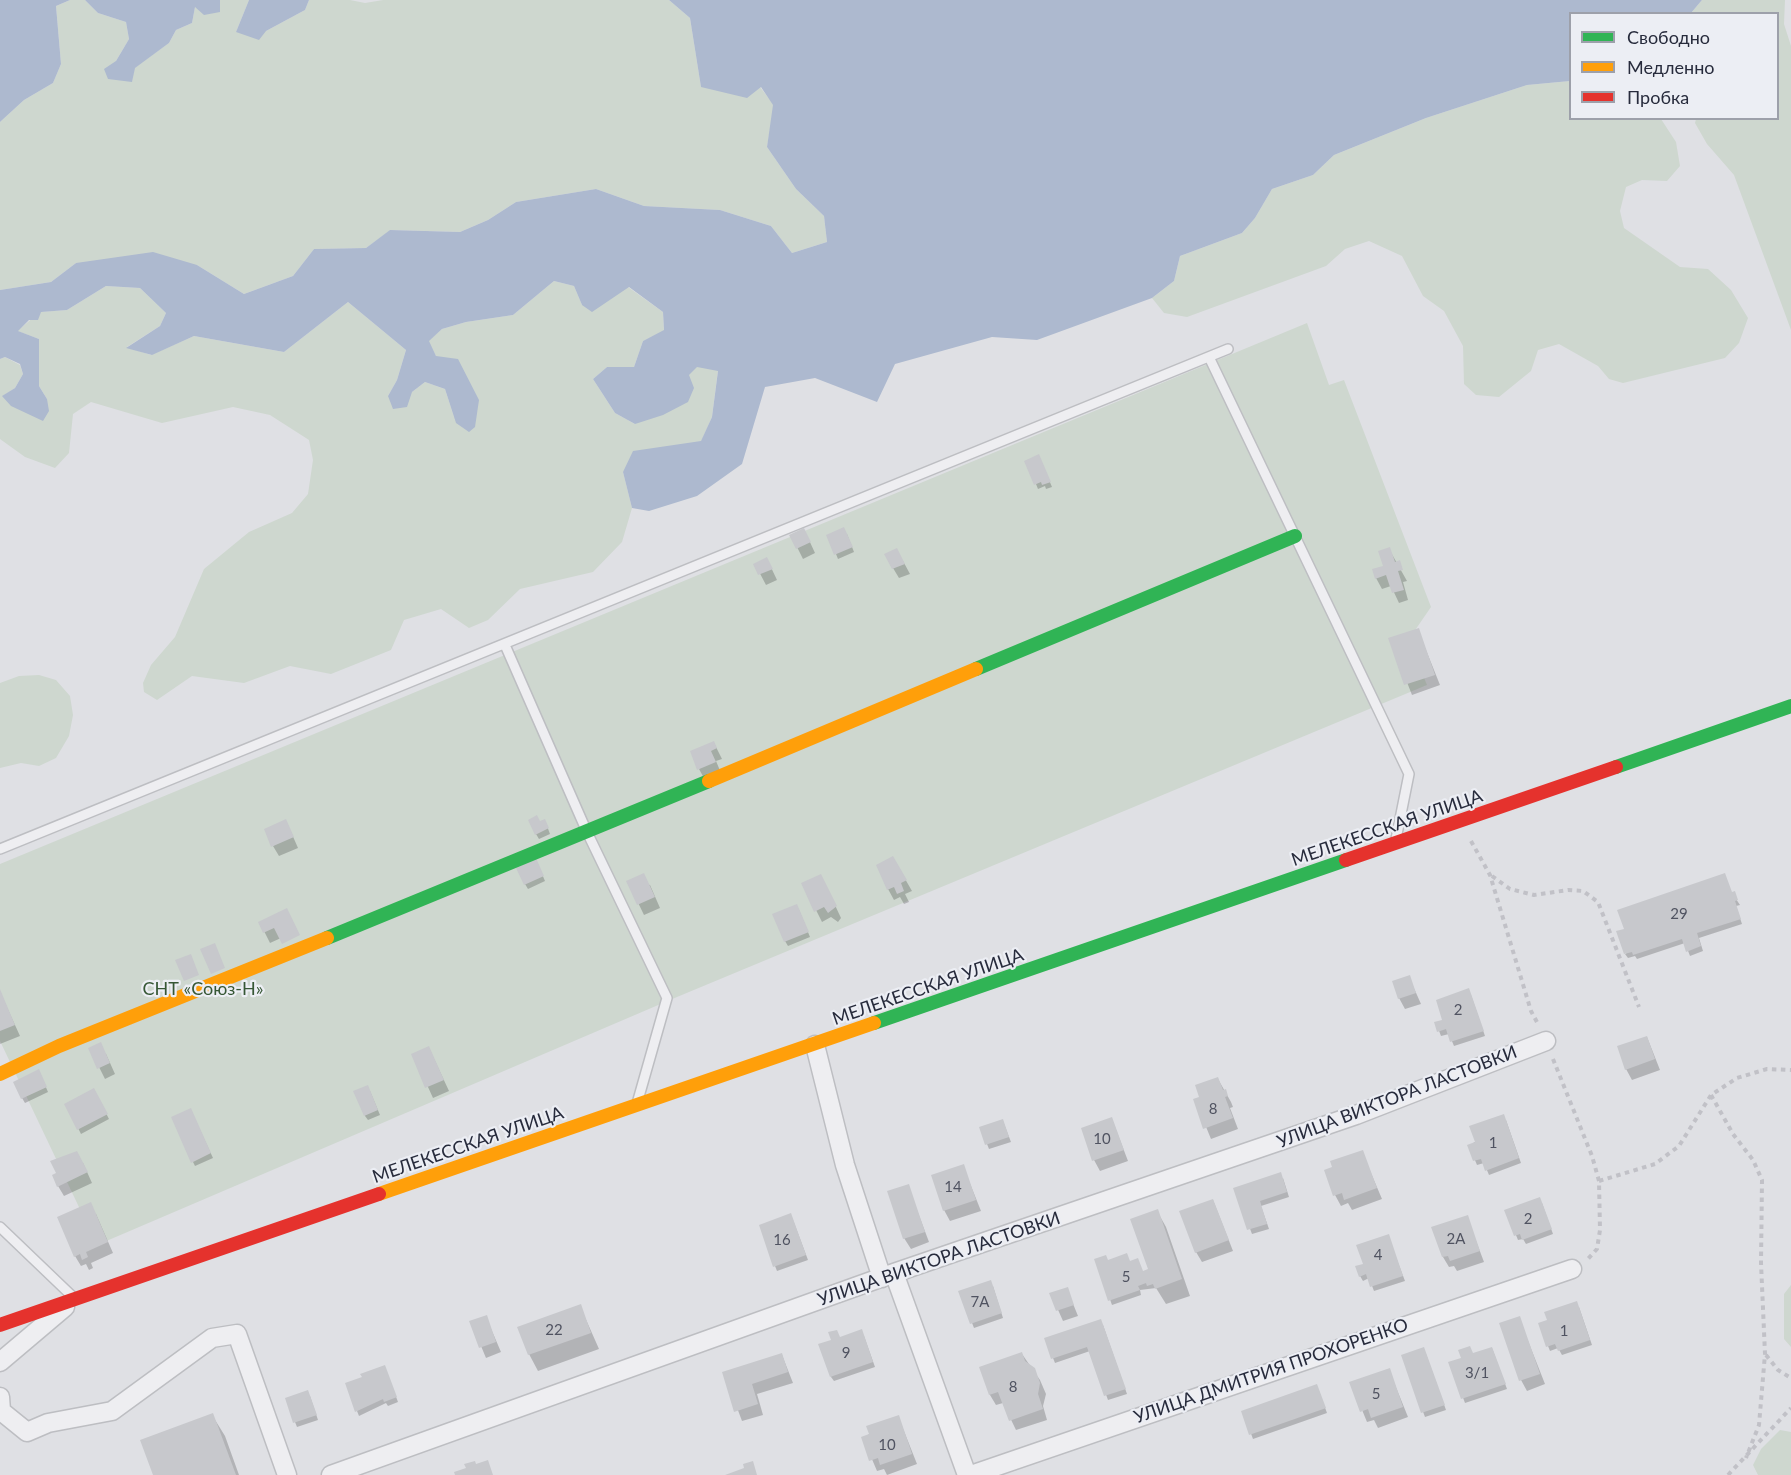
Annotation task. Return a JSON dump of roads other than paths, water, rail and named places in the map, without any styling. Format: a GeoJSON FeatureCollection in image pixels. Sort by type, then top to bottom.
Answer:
{"type":"FeatureCollection","features":[{"type":"Feature","properties":{"kind":"street"},"geometry":{"type":"LineString","coordinates":[[0,1074],[60,1046],[587,832],[1295,536]]}},
{"type":"Feature","properties":{"kind":"street","name":"МЕЛЕКЕССКАЯ УЛИЦА"},"geometry":{"type":"LineString","coordinates":[[0,1325],[1791,706]]}},
{"type":"Feature","properties":{"kind":"street","name":"УЛИЦА ВИКТОРА ЛАСТОВКИ"},"geometry":{"type":"LineString","coordinates":[[331,1475],[888,1276],[1356,1115],[1546,1041]]}},
{"type":"Feature","properties":{"kind":"street"},"geometry":{"type":"LineString","coordinates":[[815,1045],[844,1165],[969,1475]]}},
{"type":"Feature","properties":{"kind":"street","name":"УЛИЦА ДМИТРИЯ ПРОХОРЕНКО"},"geometry":{"type":"LineString","coordinates":[[969,1475],[1572,1269]]}},
{"type":"Feature","properties":{"kind":"street"},"geometry":{"type":"LineString","coordinates":[[0,1362],[75,1299]]}},
{"type":"Feature","properties":{"kind":"street"},"geometry":{"type":"LineString","coordinates":[[0,1397],[1,1411],[27,1432],[48,1423],[112,1411],[212,1338],[237,1334],[287,1475]]}},
{"type":"Feature","properties":{"kind":"lane"},"geometry":{"type":"LineString","coordinates":[[0,849],[1228,350]]}},
{"type":"Feature","properties":{"kind":"lane"},"geometry":{"type":"LineString","coordinates":[[1209,357],[1409,774],[1394,844]]}},
{"type":"Feature","properties":{"kind":"lane"},"geometry":{"type":"LineString","coordinates":[[505,645],[587,832],[668,998],[636,1107]]}},
{"type":"Feature","properties":{"kind":"lane"},"geometry":{"type":"LineString","coordinates":[[0,1227],[75,1299]]}},
{"type":"Feature","properties":{"kind":"water"},"geometry":{"type":"Polygon","coordinates":[[[0,0],[70,0],[56,6],[61,64],[53,83],[24,100],[0,122],[0,0]]]}},
{"type":"Feature","properties":{"kind":"water"},"geometry":{"type":"Polygon","coordinates":[[[85,0],[220,0],[220,12],[204,15],[195,7],[192,23],[176,30],[169,43],[135,68],[132,82],[108,79],[104,69],[116,61],[129,39],[126,22],[98,13],[85,0]]]}},
{"type":"Feature","properties":{"kind":"water"},"geometry":{"type":"Polygon","coordinates":[[[249,0],[309,0],[305,10],[266,31],[259,40],[236,32],[249,0]]]}},
{"type":"Feature","properties":{"kind":"water"},"geometry":{"type":"Polygon","coordinates":[[[669,0],[1702,0],[1692,12],[1569,12],[1569,81],[1527,85],[1426,118],[1334,155],[1313,175],[1272,189],[1255,218],[1242,233],[1180,256],[1174,281],[1152,298],[1037,340],[992,337],[895,364],[877,402],[815,378],[765,387],[742,464],[697,496],[649,511],[632,508],[623,472],[633,451],[701,441],[712,417],[718,371],[697,367],[689,375],[694,388],[688,402],[663,415],[635,424],[615,413],[593,379],[607,367],[634,367],[643,341],[664,330],[663,312],[629,287],[592,312],[582,305],[574,286],[554,281],[513,315],[466,322],[442,329],[429,341],[436,356],[458,359],[479,400],[475,427],[469,432],[456,423],[445,389],[425,382],[412,392],[407,407],[393,409],[388,396],[397,380],[406,350],[348,302],[284,352],[194,336],[152,355],[126,348],[160,326],[166,313],[140,288],[106,286],[67,310],[41,312],[38,320],[29,320],[18,331],[39,339],[39,386],[47,399],[49,411],[43,421],[11,406],[2,396],[15,388],[23,374],[20,364],[5,357],[0,359],[0,290],[51,282],[76,263],[153,252],[197,265],[244,294],[293,276],[314,249],[366,248],[390,230],[460,232],[488,220],[516,202],[596,189],[644,206],[720,210],[771,226],[792,253],[827,242],[824,216],[796,189],[767,147],[773,105],[761,87],[747,98],[701,87],[690,18],[669,0]]]}},
{"type":"Feature","properties":{"kind":"park label","name":"СНТ «Союз-Н»"},"geometry":{"type":"Point","coordinates":[203,989]}}]}
